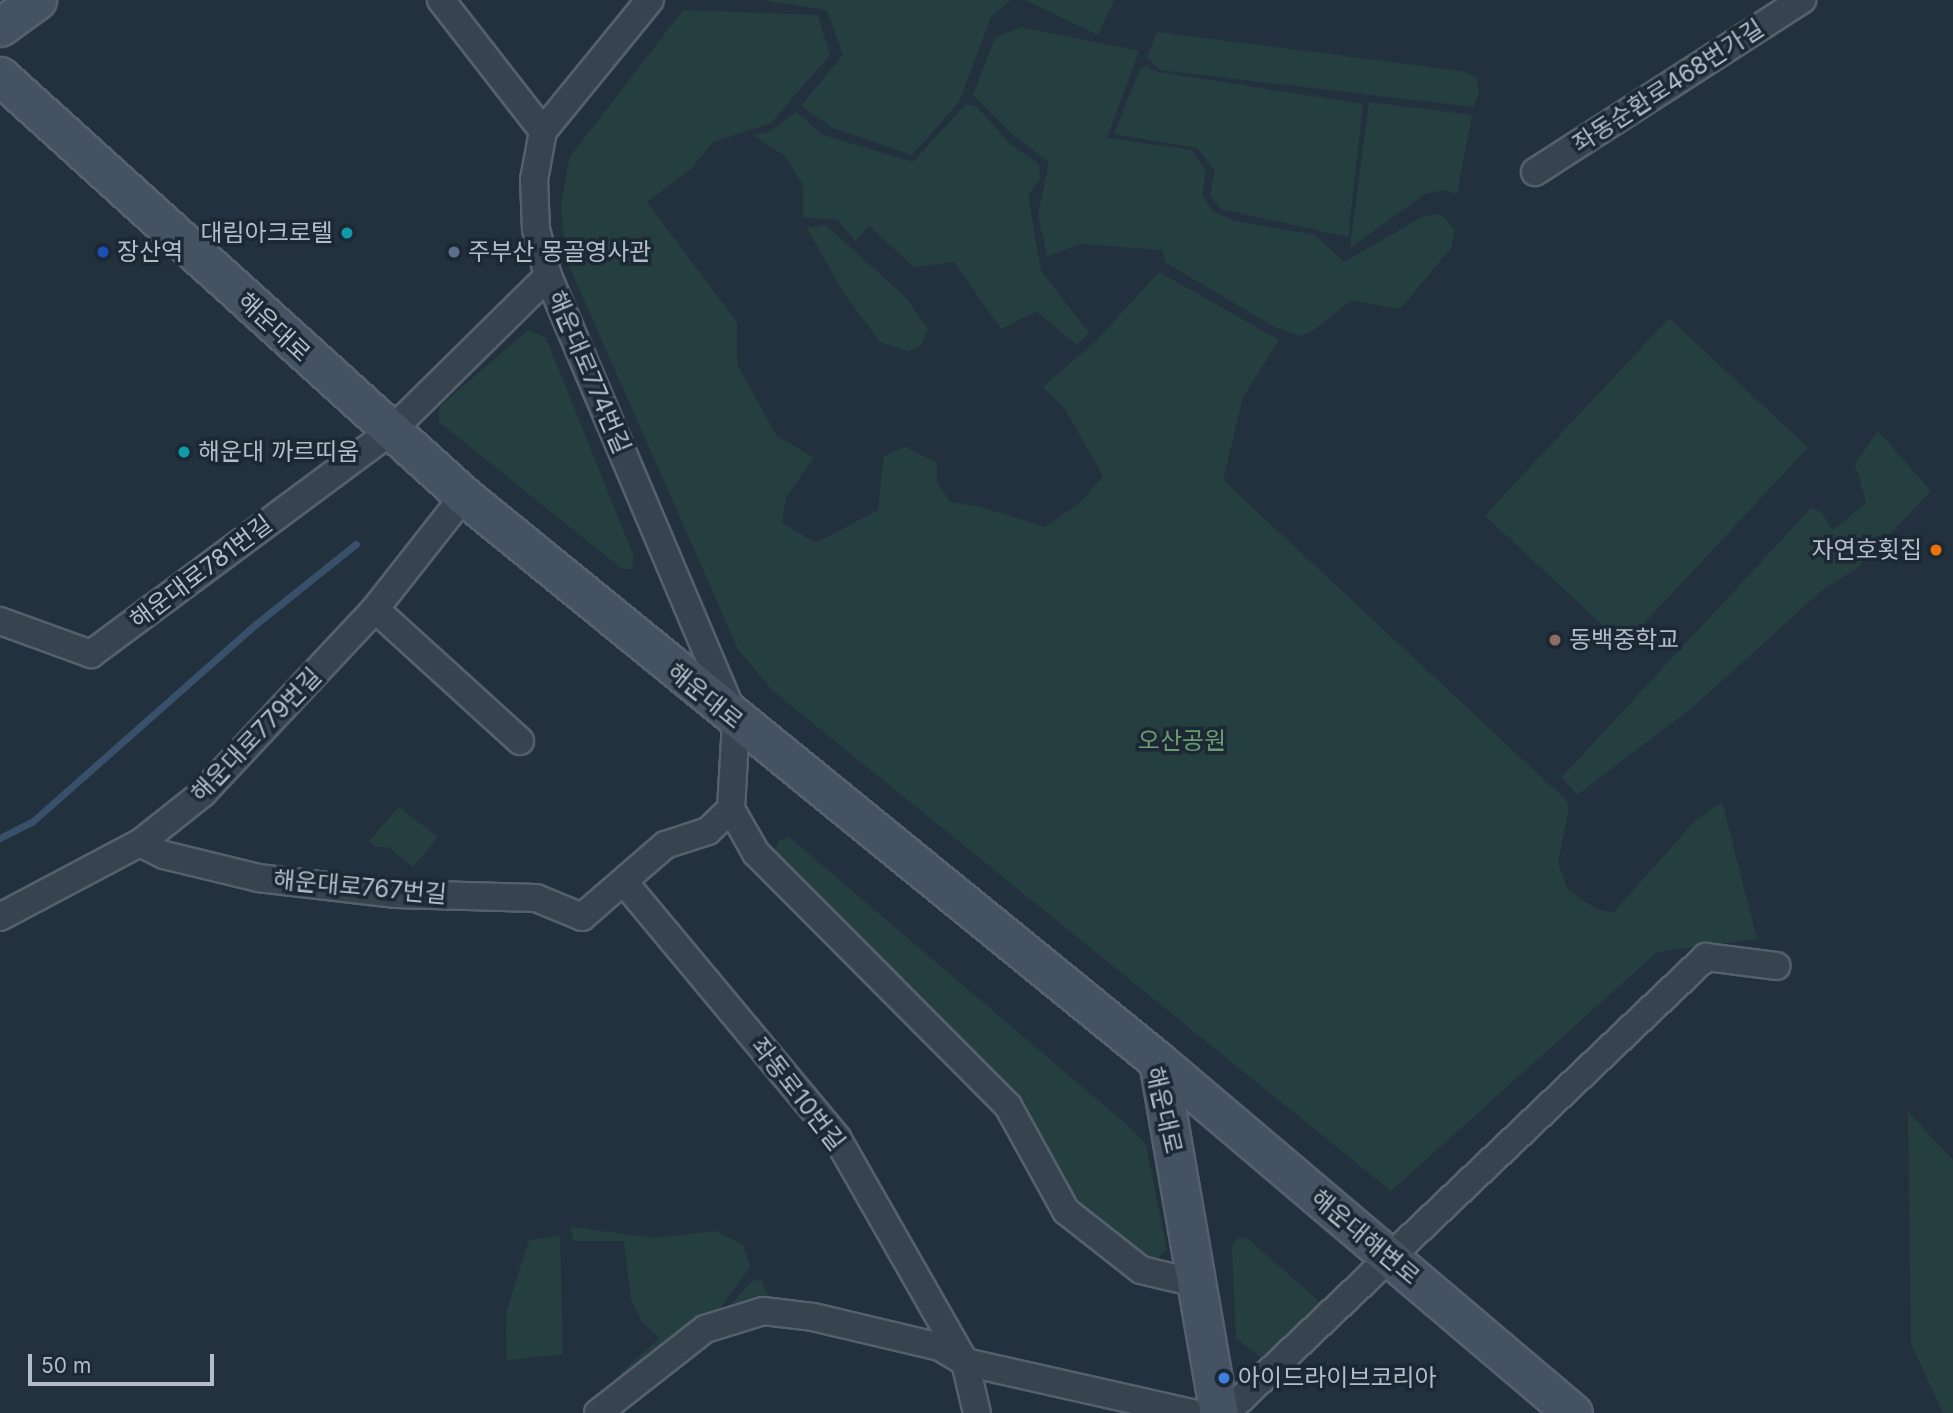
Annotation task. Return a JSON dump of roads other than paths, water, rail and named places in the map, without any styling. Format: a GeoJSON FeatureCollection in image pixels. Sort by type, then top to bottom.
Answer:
{"type":"FeatureCollection","features":[{"type":"Feature","properties":{"kind":"main road"},"geometry":{"type":"LineString","coordinates":[[0,27],[37,0]]}},
{"type":"Feature","properties":{"kind":"main road","name":"해운대로"},"geometry":{"type":"LineString","coordinates":[[0,76],[389,432],[464,496],[736,721],[1158,1061],[1200,1284],[1219,1413]]}},
{"type":"Feature","properties":{"kind":"main road","name":"해운대해변로"},"geometry":{"type":"LineString","coordinates":[[1158,1061],[1573,1413]]}},
{"type":"Feature","properties":{"kind":"street"},"geometry":{"type":"LineString","coordinates":[[441,0],[544,131]]}},
{"type":"Feature","properties":{"kind":"street","name":"해운대로774번길"},"geometry":{"type":"LineString","coordinates":[[650,0],[544,131],[534,180],[536,229],[548,276],[736,721]]}},
{"type":"Feature","properties":{"kind":"street","name":"좌동순환로468번가길"},"geometry":{"type":"LineString","coordinates":[[1535,172],[1802,0]]}},
{"type":"Feature","properties":{"kind":"street"},"geometry":{"type":"LineString","coordinates":[[389,432],[548,276]]}},
{"type":"Feature","properties":{"kind":"street","name":"해운대로781번길"},"geometry":{"type":"LineString","coordinates":[[0,621],[91,654],[389,432]]}},
{"type":"Feature","properties":{"kind":"street","name":"해운대로779번길"},"geometry":{"type":"LineString","coordinates":[[0,917],[140,843],[203,793],[375,609],[464,496]]}},
{"type":"Feature","properties":{"kind":"street"},"geometry":{"type":"LineString","coordinates":[[375,609],[520,741]]}},
{"type":"Feature","properties":{"kind":"street"},"geometry":{"type":"LineString","coordinates":[[736,721],[732,809],[756,853],[1008,1106],[1066,1211],[1141,1270],[1200,1284]]}},
{"type":"Feature","properties":{"kind":"street"},"geometry":{"type":"LineString","coordinates":[[624,882],[665,845],[708,831],[732,809]]}},
{"type":"Feature","properties":{"kind":"street","name":"해운대로767번길"},"geometry":{"type":"LineString","coordinates":[[140,843],[164,855],[258,878],[396,894],[536,898],[582,916],[624,882]]}},
{"type":"Feature","properties":{"kind":"street","name":"좌동로10번길"},"geometry":{"type":"LineString","coordinates":[[624,882],[837,1138],[965,1362],[977,1413]]}},
{"type":"Feature","properties":{"kind":"street"},"geometry":{"type":"LineString","coordinates":[[1226,1413],[1391,1260],[1706,957],[1776,967]]}},
{"type":"Feature","properties":{"kind":"street"},"geometry":{"type":"LineString","coordinates":[[598,1413],[705,1329],[763,1311],[813,1317],[940,1347],[965,1362],[1191,1413]]}},
{"type":"Feature","properties":{"kind":"waterway"},"geometry":{"type":"LineString","coordinates":[[0,838],[32,822],[256,624],[356,544]]}},
{"type":"Feature","properties":{"kind":"place","name":"대림아크로텔"},"geometry":{"type":"Point","coordinates":[347,233]}},
{"type":"Feature","properties":{"kind":"place","name":"장산역"},"geometry":{"type":"Point","coordinates":[103,252]}},
{"type":"Feature","properties":{"kind":"place","name":"주부산 몽골영사관"},"geometry":{"type":"Point","coordinates":[454,252]}},
{"type":"Feature","properties":{"kind":"place","name":"해운대 까르띠움"},"geometry":{"type":"Point","coordinates":[184,452]}},
{"type":"Feature","properties":{"kind":"place","name":"자연호횟집"},"geometry":{"type":"Point","coordinates":[1936,550]}},
{"type":"Feature","properties":{"kind":"place","name":"동백중학교"},"geometry":{"type":"Point","coordinates":[1555,640]}},
{"type":"Feature","properties":{"kind":"place","name":"아이드라이브코리아"},"geometry":{"type":"Point","coordinates":[1224,1378]}},
{"type":"Feature","properties":{"kind":"park label","name":"오산공원"},"geometry":{"type":"Point","coordinates":[1182,741]}}]}
